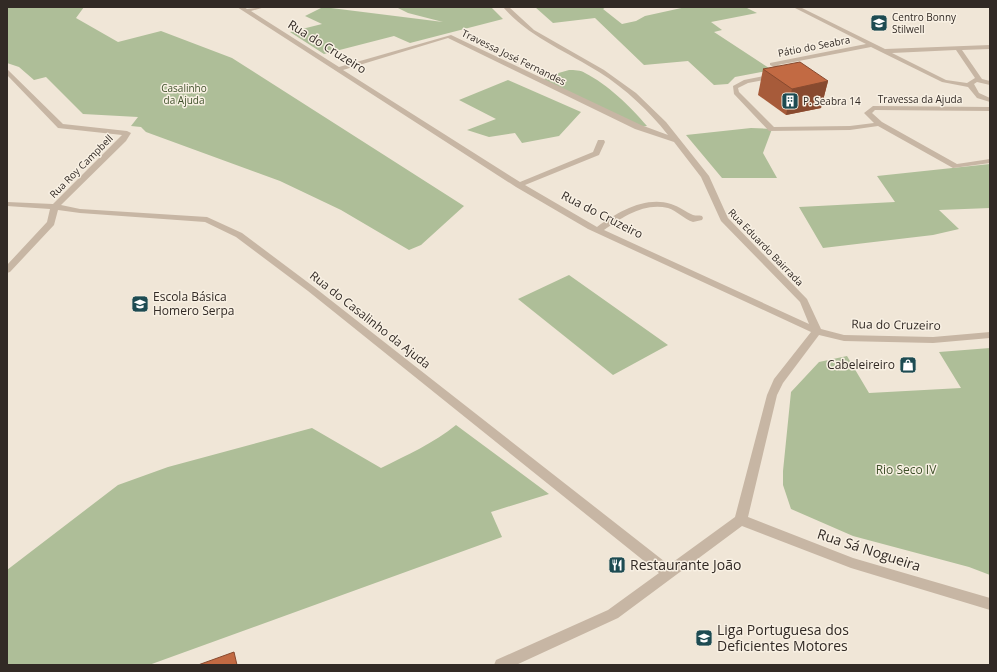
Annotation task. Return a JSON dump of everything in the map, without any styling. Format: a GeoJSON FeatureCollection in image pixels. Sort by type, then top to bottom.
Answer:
{"type":"FeatureCollection","features":[{"type":"Feature","properties":{"kind":"street"},"geometry":{"type":"LineString","coordinates":[[243,9],[262,7]]}},
{"type":"Feature","properties":{"kind":"street","name":"Rua Eduardo Bairrada"},"geometry":{"type":"LineString","coordinates":[[506,7],[532,31],[602,71],[634,94],[663,124],[705,176],[724,219],[804,301],[817,331]]}},
{"type":"Feature","properties":{"kind":"street"},"geometry":{"type":"LineString","coordinates":[[796,7],[944,81],[970,85]]}},
{"type":"Feature","properties":{"kind":"street","name":"Rua do Cruzeiro"},"geometry":{"type":"LineString","coordinates":[[243,9],[519,184],[598,230],[817,331],[844,338],[933,340],[990,335]]}},
{"type":"Feature","properties":{"kind":"street","name":"Travessa José Fernandes"},"geometry":{"type":"LineString","coordinates":[[339,69],[449,36],[638,127],[677,141]]}},
{"type":"Feature","properties":{"kind":"street","name":"Pátio do Seabra"},"geometry":{"type":"LineString","coordinates":[[871,45],[772,64],[789,73],[746,80],[735,87],[736,92],[772,128],[850,128],[879,124]]}},
{"type":"Feature","properties":{"kind":"street"},"geometry":{"type":"LineString","coordinates":[[884,51],[990,47]]}},
{"type":"Feature","properties":{"kind":"street"},"geometry":{"type":"LineString","coordinates":[[958,48],[979,80]]}},
{"type":"Feature","properties":{"kind":"street","name":"Rua Roy Campbell"},"geometry":{"type":"LineString","coordinates":[[7,71],[61,126],[127,133],[123,139],[55,207],[52,223],[7,270]]}},
{"type":"Feature","properties":{"kind":"street"},"geometry":{"type":"LineString","coordinates":[[970,85],[971,81],[979,80],[990,83]]}},
{"type":"Feature","properties":{"kind":"street"},"geometry":{"type":"LineString","coordinates":[[970,85],[977,96],[989,100],[990,109]]}},
{"type":"Feature","properties":{"kind":"street","name":"Travessa da Ajuda"},"geometry":{"type":"LineString","coordinates":[[879,124],[868,113],[873,108],[990,109]]}},
{"type":"Feature","properties":{"kind":"street"},"geometry":{"type":"LineString","coordinates":[[879,124],[956,166],[990,160]]}},
{"type":"Feature","properties":{"kind":"street"},"geometry":{"type":"LineString","coordinates":[[519,184],[596,153],[601,142]]}},
{"type":"Feature","properties":{"kind":"street","name":"Rua do Casalinho da Ajuda"},"geometry":{"type":"LineString","coordinates":[[7,204],[207,220],[239,235],[311,289],[669,573]]}},
{"type":"Feature","properties":{"kind":"street"},"geometry":{"type":"LineString","coordinates":[[598,230],[616,217],[634,208],[653,204],[674,206],[685,212],[693,219],[700,218]]}},
{"type":"Feature","properties":{"kind":"street"},"geometry":{"type":"LineString","coordinates":[[501,665],[614,614],[740,520],[772,395],[778,382],[817,331]]}},
{"type":"Feature","properties":{"kind":"street","name":"Rua Sá Nogueira"},"geometry":{"type":"LineString","coordinates":[[740,520],[851,563],[990,604]]}},
{"type":"Feature","properties":{"kind":"green space","name":"Casalinho da Ajuda"},"geometry":{"type":"Polygon","coordinates":[[[7,7],[84,7],[76,18],[118,42],[161,31],[232,58],[464,206],[421,245],[409,250],[341,210],[280,181],[146,132],[141,127],[131,126],[138,117],[83,114],[46,77],[34,80],[19,67],[7,63],[7,7]]]}},
{"type":"Feature","properties":{"kind":"green space"},"geometry":{"type":"Polygon","coordinates":[[[323,7],[443,22],[408,13],[396,7],[491,7],[503,19],[410,43],[394,36],[324,54],[290,32],[322,24],[305,16],[323,7]]]}},
{"type":"Feature","properties":{"kind":"green space"},"geometry":{"type":"Polygon","coordinates":[[[535,7],[606,7],[603,9],[622,24],[636,21],[645,16],[686,7],[745,7],[757,13],[711,22],[722,30],[714,32],[772,70],[735,77],[728,84],[714,85],[688,61],[644,65],[595,18],[553,23],[535,7]]]}},
{"type":"Feature","properties":{"kind":"green space"},"geometry":{"type":"Polygon","coordinates":[[[569,70],[583,72],[602,83],[634,111],[647,126],[638,127],[542,82],[548,76],[569,70]]]}},
{"type":"Feature","properties":{"kind":"green space"},"geometry":{"type":"Polygon","coordinates":[[[508,80],[581,112],[559,136],[522,143],[515,133],[489,137],[467,130],[496,119],[459,100],[508,80]]]}},
{"type":"Feature","properties":{"kind":"green space"},"geometry":{"type":"Polygon","coordinates":[[[751,128],[772,129],[763,153],[777,178],[722,178],[686,135],[751,128]]]}},
{"type":"Feature","properties":{"kind":"green space"},"geometry":{"type":"Polygon","coordinates":[[[990,164],[990,208],[939,210],[959,229],[933,235],[823,248],[799,207],[895,202],[877,176],[990,164]]]}},
{"type":"Feature","properties":{"kind":"green space"},"geometry":{"type":"Polygon","coordinates":[[[569,275],[668,345],[613,375],[518,299],[569,275]]]}},
{"type":"Feature","properties":{"kind":"green space","name":"Rio Seco IV"},"geometry":{"type":"Polygon","coordinates":[[[990,348],[990,575],[969,567],[853,536],[791,509],[783,485],[783,471],[791,392],[819,362],[847,356],[869,393],[961,388],[939,352],[990,348]]]}},
{"type":"Feature","properties":{"kind":"green space"},"geometry":{"type":"Polygon","coordinates":[[[456,425],[549,494],[491,512],[502,537],[149,665],[7,665],[7,570],[118,485],[168,467],[312,428],[381,468],[429,443],[456,425]]]}},
{"type":"Feature","properties":{"kind":"building"},"geometry":{"type":"Polygon","coordinates":[[[800,62],[828,81],[792,89],[763,69],[800,62]]]}},
{"type":"Feature","properties":{"kind":"building"},"geometry":{"type":"Polygon","coordinates":[[[234,652],[237,665],[198,665],[234,652]]]}},
{"type":"Feature","properties":{"kind":"place","name":"Centro Bonny Stilwell"},"geometry":{"type":"Point","coordinates":[879,23]}},
{"type":"Feature","properties":{"kind":"place","name":"P. Seabra 14"},"geometry":{"type":"Point","coordinates":[790,101]}},
{"type":"Feature","properties":{"kind":"place","name":"Escola Básica Homero Serpa"},"geometry":{"type":"Point","coordinates":[140,304]}},
{"type":"Feature","properties":{"kind":"place","name":"Cabeleireiro"},"geometry":{"type":"Point","coordinates":[908,365]}},
{"type":"Feature","properties":{"kind":"place","name":"Restaurante João"},"geometry":{"type":"Point","coordinates":[617,565]}},
{"type":"Feature","properties":{"kind":"place","name":"Liga Portuguesa dos Deficientes Motores"},"geometry":{"type":"Point","coordinates":[704,638]}}]}
